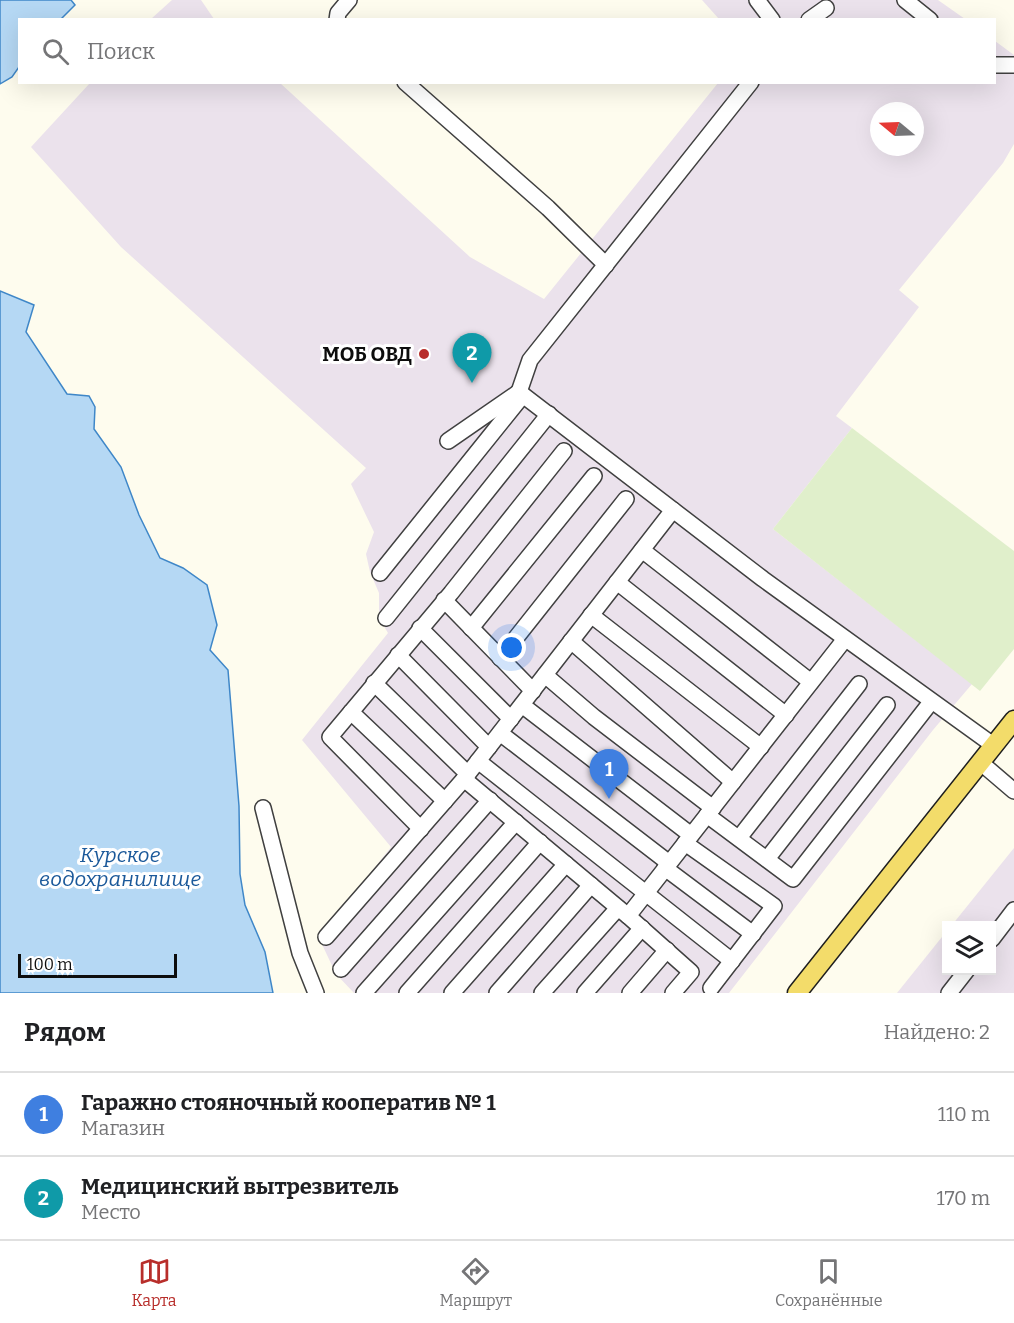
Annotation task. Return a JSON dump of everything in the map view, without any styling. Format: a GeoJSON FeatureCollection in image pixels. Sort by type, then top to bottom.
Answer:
{"type":"FeatureCollection","features":[{"type":"Feature","properties":{"kind":"main road"},"geometry":{"type":"LineString","coordinates":[[797,993],[1014,720]]}},
{"type":"Feature","properties":{"kind":"street"},"geometry":{"type":"LineString","coordinates":[[337,18],[338,13],[349,0]]}},
{"type":"Feature","properties":{"kind":"street"},"geometry":{"type":"LineString","coordinates":[[757,0],[770,18]]}},
{"type":"Feature","properties":{"kind":"street"},"geometry":{"type":"LineString","coordinates":[[905,0],[928,18]]}},
{"type":"Feature","properties":{"kind":"street"},"geometry":{"type":"LineString","coordinates":[[812,18],[826,8]]}},
{"type":"Feature","properties":{"kind":"street"},"geometry":{"type":"LineString","coordinates":[[996,65],[1014,65]]}},
{"type":"Feature","properties":{"kind":"street"},"geometry":{"type":"LineString","coordinates":[[407,84],[548,208],[606,265]]}},
{"type":"Feature","properties":{"kind":"street"},"geometry":{"type":"LineString","coordinates":[[380,573],[521,393],[530,360],[749,84]]}},
{"type":"Feature","properties":{"kind":"street"},"geometry":{"type":"LineString","coordinates":[[521,393],[845,639],[993,745]]}},
{"type":"Feature","properties":{"kind":"street"},"geometry":{"type":"LineString","coordinates":[[448,441],[521,393]]}},
{"type":"Feature","properties":{"kind":"street"},"geometry":{"type":"LineString","coordinates":[[387,618],[549,414]]}},
{"type":"Feature","properties":{"kind":"street"},"geometry":{"type":"LineString","coordinates":[[421,829],[330,737],[564,451]]}},
{"type":"Feature","properties":{"kind":"street"},"geometry":{"type":"LineString","coordinates":[[471,628],[594,476]]}},
{"type":"Feature","properties":{"kind":"street"},"geometry":{"type":"LineString","coordinates":[[500,658],[626,499]]}},
{"type":"Feature","properties":{"kind":"street"},"geometry":{"type":"LineString","coordinates":[[326,938],[466,776],[673,510]]}},
{"type":"Feature","properties":{"kind":"street"},"geometry":{"type":"LineString","coordinates":[[642,550],[811,682]]}},
{"type":"Feature","properties":{"kind":"street"},"geometry":{"type":"LineString","coordinates":[[617,582],[786,715]]}},
{"type":"Feature","properties":{"kind":"street"},"geometry":{"type":"LineString","coordinates":[[444,600],[533,691]]}},
{"type":"Feature","properties":{"kind":"street"},"geometry":{"type":"LineString","coordinates":[[591,615],[760,747]]}},
{"type":"Feature","properties":{"kind":"street"},"geometry":{"type":"LineString","coordinates":[[420,628],[511,719]]}},
{"type":"Feature","properties":{"kind":"street"},"geometry":{"type":"LineString","coordinates":[[542,993],[646,892],[845,639]]}},
{"type":"Feature","properties":{"kind":"street"},"geometry":{"type":"LineString","coordinates":[[571,641],[733,782]]}},
{"type":"Feature","properties":{"kind":"street"},"geometry":{"type":"LineString","coordinates":[[398,655],[489,747]]}},
{"type":"Feature","properties":{"kind":"street"},"geometry":{"type":"LineString","coordinates":[[545,675],[710,811],[739,838],[793,879],[932,702]]}},
{"type":"Feature","properties":{"kind":"street"},"geometry":{"type":"LineString","coordinates":[[374,683],[490,801],[642,928],[709,990],[774,906],[522,705]]}},
{"type":"Feature","properties":{"kind":"street"},"geometry":{"type":"LineString","coordinates":[[739,838],[859,684]]}},
{"type":"Feature","properties":{"kind":"street"},"geometry":{"type":"LineString","coordinates":[[767,860],[887,705]]}},
{"type":"Feature","properties":{"kind":"street"},"geometry":{"type":"LineString","coordinates":[[351,712],[445,801]]}},
{"type":"Feature","properties":{"kind":"street"},"geometry":{"type":"LineString","coordinates":[[500,733],[753,934]]}},
{"type":"Feature","properties":{"kind":"street"},"geometry":{"type":"LineString","coordinates":[[478,761],[732,960]]}},
{"type":"Feature","properties":{"kind":"street"},"geometry":{"type":"LineString","coordinates":[[980,762],[1014,791]]}},
{"type":"Feature","properties":{"kind":"street"},"geometry":{"type":"LineString","coordinates":[[341,969],[490,801]]}},
{"type":"Feature","properties":{"kind":"street"},"geometry":{"type":"LineString","coordinates":[[263,808],[300,953],[316,993]]}},
{"type":"Feature","properties":{"kind":"street"},"geometry":{"type":"LineString","coordinates":[[364,993],[516,822]]}},
{"type":"Feature","properties":{"kind":"street"},"geometry":{"type":"LineString","coordinates":[[407,993],[540,842]]}},
{"type":"Feature","properties":{"kind":"street"},"geometry":{"type":"LineString","coordinates":[[452,993],[566,864]]}},
{"type":"Feature","properties":{"kind":"street"},"geometry":{"type":"LineString","coordinates":[[497,993],[591,885]]}},
{"type":"Feature","properties":{"kind":"street"},"geometry":{"type":"LineString","coordinates":[[996,934],[1014,910]]}},
{"type":"Feature","properties":{"kind":"street"},"geometry":{"type":"LineString","coordinates":[[585,993],[642,928]]}},
{"type":"Feature","properties":{"kind":"street"},"geometry":{"type":"LineString","coordinates":[[630,993],[667,950]]}},
{"type":"Feature","properties":{"kind":"street"},"geometry":{"type":"LineString","coordinates":[[673,993],[691,972]]}},
{"type":"Feature","properties":{"kind":"street"},"geometry":{"type":"LineString","coordinates":[[949,993],[963,975]]}},
{"type":"Feature","properties":{"kind":"shaded area"},"geometry":{"type":"Polygon","coordinates":[[[172,0],[201,0],[213,18],[152,18],[172,0]]]}},
{"type":"Feature","properties":{"kind":"shaded area"},"geometry":{"type":"Polygon","coordinates":[[[702,0],[938,0],[964,18],[718,18],[702,0]]]}},
{"type":"Feature","properties":{"kind":"shaded area"},"geometry":{"type":"Polygon","coordinates":[[[996,42],[1014,55],[1014,144],[1003,163],[899,290],[919,307],[836,416],[852,428],[773,529],[972,684],[933,730],[729,993],[354,993],[336,974],[319,938],[391,847],[302,740],[388,633],[379,618],[379,593],[370,572],[366,554],[374,532],[351,484],[366,468],[121,247],[31,147],[89,84],[281,84],[470,257],[544,299],[717,84],[996,84],[996,42]]]}},
{"type":"Feature","properties":{"kind":"shaded area"},"geometry":{"type":"Polygon","coordinates":[[[1014,848],[1014,993],[897,993],[942,937],[942,975],[996,975],[996,921],[955,921],[1014,848]]]}},
{"type":"Feature","properties":{"kind":"green space"},"geometry":{"type":"Polygon","coordinates":[[[852,428],[1014,551],[1014,649],[980,691],[773,529],[852,428]]]}},
{"type":"Feature","properties":{"kind":"water"},"geometry":{"type":"Polygon","coordinates":[[[0,0],[71,0],[75,5],[62,18],[18,18],[18,68],[12,77],[0,84],[0,0]]]}},
{"type":"Feature","properties":{"kind":"water","name":"Курское водохранилище"},"geometry":{"type":"Polygon","coordinates":[[[0,291],[34,305],[26,332],[67,394],[89,396],[95,407],[94,429],[121,467],[139,515],[160,558],[183,568],[207,585],[217,625],[210,650],[228,670],[239,806],[240,874],[245,905],[265,952],[273,993],[0,993],[0,291]]]}},
{"type":"Feature","properties":{"kind":"place","name":"МОБ ОВД"},"geometry":{"type":"Point","coordinates":[424,354]}},
{"type":"Feature","properties":{"kind":"place","name":"Медицинский вытрезвитель"},"geometry":{"type":"Point","coordinates":[472,383]}},
{"type":"Feature","properties":{"kind":"place","name":"Гаражно стояночный кооператив № 1"},"geometry":{"type":"Point","coordinates":[609,799]}}]}
